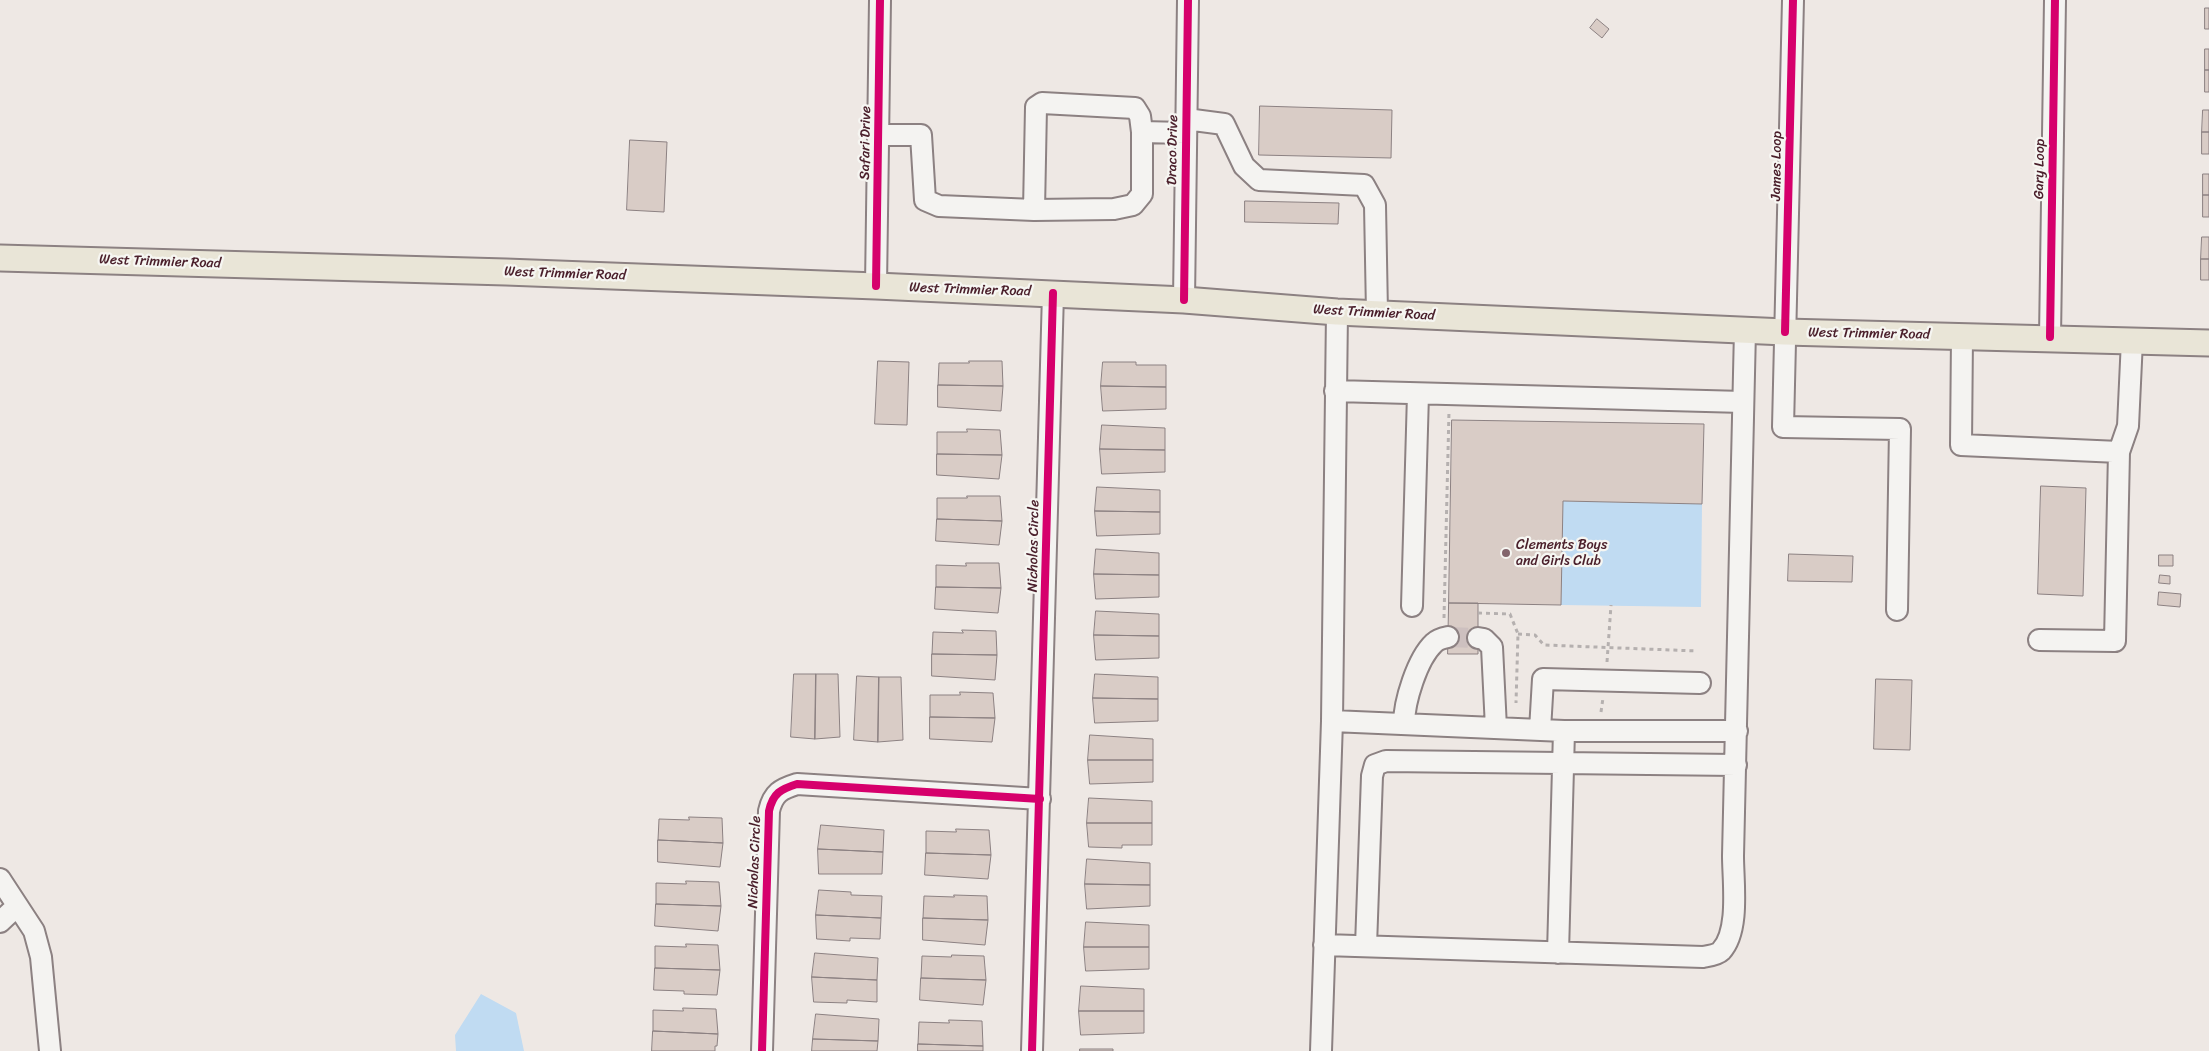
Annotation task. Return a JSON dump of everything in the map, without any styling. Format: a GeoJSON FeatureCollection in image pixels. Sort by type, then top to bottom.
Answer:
{"type":"FeatureCollection","features":[{"type":"Feature","properties":{"kind":"main road","name":"West Trimmier Road"},"geometry":{"type":"LineString","coordinates":[[0,258],[506,272],[876,286],[1184,300],[1337,312],[1786,332],[2209,343]]}},
{"type":"Feature","properties":{"kind":"street","name":"Safari Drive"},"geometry":{"type":"LineString","coordinates":[[876,286],[880,0]]}},
{"type":"Feature","properties":{"kind":"street","name":"Draco Drive"},"geometry":{"type":"LineString","coordinates":[[1184,300],[1188,0]]}},
{"type":"Feature","properties":{"kind":"street","name":"James Loop"},"geometry":{"type":"LineString","coordinates":[[1793,0],[1783,427],[1900,429],[1896,610]]}},
{"type":"Feature","properties":{"kind":"street","name":"Gary Loop"},"geometry":{"type":"LineString","coordinates":[[2050,338],[2056,0]]}},
{"type":"Feature","properties":{"kind":"street"},"geometry":{"type":"LineString","coordinates":[[878,135],[921,135],[925,200],[939,206],[1034,210],[1114,208],[1133,205],[1142,194],[1142,132],[1140,116],[1135,108],[1042,103],[1036,107],[1034,210]]}},
{"type":"Feature","properties":{"kind":"street"},"geometry":{"type":"LineString","coordinates":[[1142,132],[1186,126],[1224,124],[1244,166],[1259,180],[1364,185],[1375,205],[1377,314]]}},
{"type":"Feature","properties":{"kind":"street","name":"Nicholas Circle"},"geometry":{"type":"LineString","coordinates":[[1032,1051],[1053,293]]}},
{"type":"Feature","properties":{"kind":"street"},"geometry":{"type":"LineString","coordinates":[[1322,1051],[1332,721],[1337,312]]}},
{"type":"Feature","properties":{"kind":"street"},"geometry":{"type":"LineString","coordinates":[[1324,945],[1702,958],[1720,952],[1728,940],[1734,922],[1745,330]]}},
{"type":"Feature","properties":{"kind":"street"},"geometry":{"type":"LineString","coordinates":[[1962,336],[1960,445],[2119,452]]}},
{"type":"Feature","properties":{"kind":"street"},"geometry":{"type":"LineString","coordinates":[[2039,640],[2115,641],[2119,452],[2128,426],[2132,340]]}},
{"type":"Feature","properties":{"kind":"street"},"geometry":{"type":"LineString","coordinates":[[1335,391],[1744,402]]}},
{"type":"Feature","properties":{"kind":"street"},"geometry":{"type":"LineString","coordinates":[[1412,606],[1418,394]]}},
{"type":"Feature","properties":{"kind":"street"},"geometry":{"type":"LineString","coordinates":[[1404,724],[1404,712],[1412,680],[1434,643],[1446,638]]}},
{"type":"Feature","properties":{"kind":"street"},"geometry":{"type":"LineString","coordinates":[[1478,638],[1484,639],[1492,647],[1506,728]]}},
{"type":"Feature","properties":{"kind":"street"},"geometry":{"type":"LineString","coordinates":[[1540,730],[1543,679],[1700,683]]}},
{"type":"Feature","properties":{"kind":"street"},"geometry":{"type":"LineString","coordinates":[[1332,721],[1564,731],[1737,731]]}},
{"type":"Feature","properties":{"kind":"street"},"geometry":{"type":"LineString","coordinates":[[1558,953],[1564,731]]}},
{"type":"Feature","properties":{"kind":"street"},"geometry":{"type":"LineString","coordinates":[[1366,946],[1372,776],[1375,765],[1386,761],[1736,766]]}},
{"type":"Feature","properties":{"kind":"street","name":"Nicholas Circle"},"geometry":{"type":"LineString","coordinates":[[762,1051],[769,811],[771,800],[781,789],[797,784],[1040,799]]}},
{"type":"Feature","properties":{"kind":"street"},"geometry":{"type":"LineString","coordinates":[[0,879],[34,930],[41,956],[50,1051]]}},
{"type":"Feature","properties":{"kind":"street"},"geometry":{"type":"LineString","coordinates":[[0,922],[17,906]]}},
{"type":"Feature","properties":{"kind":"path"},"geometry":{"type":"LineString","coordinates":[[1446,638],[1449,407]]}},
{"type":"Feature","properties":{"kind":"path"},"geometry":{"type":"LineString","coordinates":[[1478,613],[1510,614],[1518,634],[1506,728]]}},
{"type":"Feature","properties":{"kind":"path"},"geometry":{"type":"LineString","coordinates":[[1518,634],[1535,635],[1544,645],[1697,651]]}},
{"type":"Feature","properties":{"kind":"water"},"geometry":{"type":"Polygon","coordinates":[[[1563,501],[1702,504],[1701,607],[1561,605],[1563,501]]]}},
{"type":"Feature","properties":{"kind":"water"},"geometry":{"type":"Polygon","coordinates":[[[481,994],[516,1013],[524,1051],[456,1051],[455,1035],[481,994]]]}},
{"type":"Feature","properties":{"kind":"building"},"geometry":{"type":"Polygon","coordinates":[[[2205,8],[2209,8],[2209,29],[2205,29],[2205,8]]]}},
{"type":"Feature","properties":{"kind":"building"},"geometry":{"type":"Polygon","coordinates":[[[1597,19],[1609,29],[1602,38],[1590,28],[1597,19]]]}},
{"type":"Feature","properties":{"kind":"building"},"geometry":{"type":"Polygon","coordinates":[[[2205,49],[2209,49],[2209,70],[2205,70],[2205,49]]]}},
{"type":"Feature","properties":{"kind":"building"},"geometry":{"type":"Polygon","coordinates":[[[2205,70],[2209,70],[2209,92],[2205,92],[2205,70]]]}},
{"type":"Feature","properties":{"kind":"building"},"geometry":{"type":"Polygon","coordinates":[[[1260,106],[1392,110],[1391,158],[1259,155],[1260,106]]]}},
{"type":"Feature","properties":{"kind":"building"},"geometry":{"type":"Polygon","coordinates":[[[2203,110],[2209,110],[2209,132],[2202,132],[2203,110]]]}},
{"type":"Feature","properties":{"kind":"building"},"geometry":{"type":"Polygon","coordinates":[[[2202,132],[2209,132],[2209,154],[2202,154],[2202,132]]]}},
{"type":"Feature","properties":{"kind":"building"},"geometry":{"type":"Polygon","coordinates":[[[630,140],[667,142],[664,212],[627,210],[630,140]]]}},
{"type":"Feature","properties":{"kind":"building"},"geometry":{"type":"Polygon","coordinates":[[[2203,174],[2209,174],[2209,195],[2203,195],[2203,174]]]}},
{"type":"Feature","properties":{"kind":"building"},"geometry":{"type":"Polygon","coordinates":[[[2203,195],[2209,195],[2209,217],[2203,217],[2203,195]]]}},
{"type":"Feature","properties":{"kind":"building"},"geometry":{"type":"Polygon","coordinates":[[[1245,201],[1339,203],[1338,224],[1245,222],[1245,201]]]}},
{"type":"Feature","properties":{"kind":"building"},"geometry":{"type":"Polygon","coordinates":[[[2202,237],[2209,237],[2209,259],[2201,259],[2202,237]]]}},
{"type":"Feature","properties":{"kind":"building"},"geometry":{"type":"Polygon","coordinates":[[[2201,259],[2209,259],[2209,280],[2201,280],[2201,259]]]}},
{"type":"Feature","properties":{"kind":"building"},"geometry":{"type":"Polygon","coordinates":[[[878,361],[909,362],[907,425],[875,424],[878,361]]]}},
{"type":"Feature","properties":{"kind":"building"},"geometry":{"type":"Polygon","coordinates":[[[969,361],[1002,361],[1003,386],[938,385],[939,363],[969,363],[969,361]]]}},
{"type":"Feature","properties":{"kind":"building"},"geometry":{"type":"Polygon","coordinates":[[[1103,362],[1136,362],[1136,365],[1166,365],[1166,387],[1101,386],[1103,362]]]}},
{"type":"Feature","properties":{"kind":"building"},"geometry":{"type":"Polygon","coordinates":[[[938,385],[1003,386],[1001,411],[938,407],[938,385]]]}},
{"type":"Feature","properties":{"kind":"building"},"geometry":{"type":"Polygon","coordinates":[[[1101,386],[1166,387],[1166,409],[1103,411],[1101,386]]]}},
{"type":"Feature","properties":{"kind":"building","name":"Clements Boys and Girls Club"},"geometry":{"type":"Polygon","coordinates":[[[1452,420],[1704,424],[1702,504],[1563,501],[1561,605],[1449,603],[1452,420]]]}},
{"type":"Feature","properties":{"kind":"building"},"geometry":{"type":"Polygon","coordinates":[[[1102,425],[1165,428],[1165,450],[1100,449],[1102,425]]]}},
{"type":"Feature","properties":{"kind":"building"},"geometry":{"type":"Polygon","coordinates":[[[967,429],[1000,430],[1002,455],[937,454],[937,432],[967,432],[967,429]]]}},
{"type":"Feature","properties":{"kind":"building"},"geometry":{"type":"Polygon","coordinates":[[[1100,449],[1165,450],[1165,472],[1102,474],[1100,449]]]}},
{"type":"Feature","properties":{"kind":"building"},"geometry":{"type":"Polygon","coordinates":[[[937,454],[1002,455],[999,479],[937,475],[937,454]]]}},
{"type":"Feature","properties":{"kind":"building"},"geometry":{"type":"Polygon","coordinates":[[[2041,486],[2086,488],[2083,596],[2038,594],[2041,486]]]}},
{"type":"Feature","properties":{"kind":"building"},"geometry":{"type":"Polygon","coordinates":[[[1097,487],[1160,490],[1160,512],[1095,511],[1097,487]]]}},
{"type":"Feature","properties":{"kind":"building"},"geometry":{"type":"Polygon","coordinates":[[[967,496],[1000,496],[1002,521],[937,519],[937,498],[967,498],[967,496]]]}},
{"type":"Feature","properties":{"kind":"building"},"geometry":{"type":"Polygon","coordinates":[[[1095,511],[1160,512],[1160,534],[1097,536],[1095,511]]]}},
{"type":"Feature","properties":{"kind":"building"},"geometry":{"type":"Polygon","coordinates":[[[937,519],[1002,521],[999,545],[936,541],[937,519]]]}},
{"type":"Feature","properties":{"kind":"building"},"geometry":{"type":"Polygon","coordinates":[[[1096,549],[1159,553],[1159,575],[1094,574],[1096,549]]]}},
{"type":"Feature","properties":{"kind":"building"},"geometry":{"type":"Polygon","coordinates":[[[1789,554],[1853,556],[1852,582],[1788,581],[1789,554]]]}},
{"type":"Feature","properties":{"kind":"building"},"geometry":{"type":"Polygon","coordinates":[[[2159,555],[2173,555],[2173,566],[2159,566],[2159,555]]]}},
{"type":"Feature","properties":{"kind":"building"},"geometry":{"type":"Polygon","coordinates":[[[966,563],[999,563],[1001,588],[936,587],[936,565],[966,566],[966,563]]]}},
{"type":"Feature","properties":{"kind":"building"},"geometry":{"type":"Polygon","coordinates":[[[1094,574],[1159,575],[1159,597],[1096,599],[1094,574]]]}},
{"type":"Feature","properties":{"kind":"building"},"geometry":{"type":"Polygon","coordinates":[[[2160,575],[2170,576],[2170,584],[2159,583],[2160,575]]]}},
{"type":"Feature","properties":{"kind":"building"},"geometry":{"type":"Polygon","coordinates":[[[936,587],[1001,588],[998,613],[935,609],[936,587]]]}},
{"type":"Feature","properties":{"kind":"building"},"geometry":{"type":"Polygon","coordinates":[[[2159,592],[2181,594],[2180,607],[2158,605],[2159,592]]]}},
{"type":"Feature","properties":{"kind":"building"},"geometry":{"type":"Polygon","coordinates":[[[1449,603],[1478,603],[1478,654],[1448,654],[1449,603]]]}},
{"type":"Feature","properties":{"kind":"building"},"geometry":{"type":"Polygon","coordinates":[[[1096,611],[1159,614],[1159,636],[1094,635],[1096,611]]]}},
{"type":"Feature","properties":{"kind":"building"},"geometry":{"type":"Polygon","coordinates":[[[962,630],[996,631],[997,655],[932,654],[933,632],[963,633],[962,630]]]}},
{"type":"Feature","properties":{"kind":"building"},"geometry":{"type":"Polygon","coordinates":[[[1094,635],[1159,636],[1159,658],[1096,660],[1094,635]]]}},
{"type":"Feature","properties":{"kind":"building"},"geometry":{"type":"Polygon","coordinates":[[[932,654],[997,655],[995,680],[932,676],[932,654]]]}},
{"type":"Feature","properties":{"kind":"building"},"geometry":{"type":"Polygon","coordinates":[[[794,674],[816,674],[815,739],[791,737],[794,674]]]}},
{"type":"Feature","properties":{"kind":"building"},"geometry":{"type":"Polygon","coordinates":[[[816,674],[838,674],[840,737],[815,739],[816,674]]]}},
{"type":"Feature","properties":{"kind":"building"},"geometry":{"type":"Polygon","coordinates":[[[1095,674],[1158,677],[1158,699],[1093,698],[1095,674]]]}},
{"type":"Feature","properties":{"kind":"building"},"geometry":{"type":"Polygon","coordinates":[[[857,676],[879,677],[878,742],[854,740],[857,676]]]}},
{"type":"Feature","properties":{"kind":"building"},"geometry":{"type":"Polygon","coordinates":[[[879,677],[901,677],[903,740],[878,742],[879,677]]]}},
{"type":"Feature","properties":{"kind":"building"},"geometry":{"type":"Polygon","coordinates":[[[1876,679],[1912,680],[1910,750],[1874,749],[1876,679]]]}},
{"type":"Feature","properties":{"kind":"building"},"geometry":{"type":"Polygon","coordinates":[[[960,692],[993,693],[995,718],[930,717],[930,695],[960,695],[960,692]]]}},
{"type":"Feature","properties":{"kind":"building"},"geometry":{"type":"Polygon","coordinates":[[[1093,698],[1158,699],[1158,721],[1095,723],[1093,698]]]}},
{"type":"Feature","properties":{"kind":"building"},"geometry":{"type":"Polygon","coordinates":[[[930,717],[995,718],[992,742],[930,739],[930,717]]]}},
{"type":"Feature","properties":{"kind":"building"},"geometry":{"type":"Polygon","coordinates":[[[1090,735],[1153,739],[1153,760],[1088,760],[1090,735]]]}},
{"type":"Feature","properties":{"kind":"building"},"geometry":{"type":"Polygon","coordinates":[[[1088,760],[1153,760],[1153,782],[1090,784],[1088,760]]]}},
{"type":"Feature","properties":{"kind":"building"},"geometry":{"type":"Polygon","coordinates":[[[1089,798],[1152,801],[1152,823],[1087,823],[1089,798]]]}},
{"type":"Feature","properties":{"kind":"building"},"geometry":{"type":"Polygon","coordinates":[[[689,817],[722,818],[723,843],[658,840],[659,819],[689,820],[689,817]]]}},
{"type":"Feature","properties":{"kind":"building"},"geometry":{"type":"Polygon","coordinates":[[[1087,823],[1152,823],[1152,845],[1122,845],[1122,848],[1089,847],[1087,823]]]}},
{"type":"Feature","properties":{"kind":"building"},"geometry":{"type":"Polygon","coordinates":[[[821,825],[884,830],[883,852],[818,849],[821,825]]]}},
{"type":"Feature","properties":{"kind":"building"},"geometry":{"type":"Polygon","coordinates":[[[956,829],[989,830],[991,855],[926,853],[926,831],[956,832],[956,829]]]}},
{"type":"Feature","properties":{"kind":"building"},"geometry":{"type":"Polygon","coordinates":[[[658,840],[723,843],[720,867],[658,862],[658,840]]]}},
{"type":"Feature","properties":{"kind":"building"},"geometry":{"type":"Polygon","coordinates":[[[818,849],[883,852],[882,874],[819,874],[818,849]]]}},
{"type":"Feature","properties":{"kind":"building"},"geometry":{"type":"Polygon","coordinates":[[[926,853],[991,855],[988,879],[925,875],[926,853]]]}},
{"type":"Feature","properties":{"kind":"building"},"geometry":{"type":"Polygon","coordinates":[[[1087,859],[1150,863],[1150,885],[1085,884],[1087,859]]]}},
{"type":"Feature","properties":{"kind":"building"},"geometry":{"type":"Polygon","coordinates":[[[686,881],[719,882],[721,906],[656,904],[656,883],[686,884],[686,881]]]}},
{"type":"Feature","properties":{"kind":"building"},"geometry":{"type":"Polygon","coordinates":[[[1085,884],[1150,885],[1150,906],[1087,909],[1085,884]]]}},
{"type":"Feature","properties":{"kind":"building"},"geometry":{"type":"Polygon","coordinates":[[[819,890],[851,892],[851,895],[882,896],[881,918],[816,915],[819,890]]]}},
{"type":"Feature","properties":{"kind":"building"},"geometry":{"type":"Polygon","coordinates":[[[954,895],[987,896],[988,920],[923,918],[924,896],[954,897],[954,895]]]}},
{"type":"Feature","properties":{"kind":"building"},"geometry":{"type":"Polygon","coordinates":[[[656,904],[721,906],[718,931],[655,926],[656,904]]]}},
{"type":"Feature","properties":{"kind":"building"},"geometry":{"type":"Polygon","coordinates":[[[816,915],[881,918],[880,939],[850,938],[850,941],[817,939],[816,915]]]}},
{"type":"Feature","properties":{"kind":"building"},"geometry":{"type":"Polygon","coordinates":[[[923,918],[988,920],[985,945],[923,940],[923,918]]]}},
{"type":"Feature","properties":{"kind":"building"},"geometry":{"type":"Polygon","coordinates":[[[1086,922],[1149,925],[1149,947],[1084,947],[1086,922]]]}},
{"type":"Feature","properties":{"kind":"building"},"geometry":{"type":"Polygon","coordinates":[[[686,944],[718,945],[720,970],[655,968],[655,946],[686,947],[686,944]]]}},
{"type":"Feature","properties":{"kind":"building"},"geometry":{"type":"Polygon","coordinates":[[[1084,947],[1149,947],[1149,969],[1086,971],[1084,947]]]}},
{"type":"Feature","properties":{"kind":"building"},"geometry":{"type":"Polygon","coordinates":[[[815,953],[878,958],[877,980],[812,977],[815,953]]]}},
{"type":"Feature","properties":{"kind":"building"},"geometry":{"type":"Polygon","coordinates":[[[952,955],[984,956],[986,980],[921,978],[922,956],[951,957],[952,955]]]}},
{"type":"Feature","properties":{"kind":"building"},"geometry":{"type":"Polygon","coordinates":[[[655,968],[720,970],[717,995],[684,994],[684,991],[654,990],[655,968]]]}},
{"type":"Feature","properties":{"kind":"building"},"geometry":{"type":"Polygon","coordinates":[[[812,977],[877,980],[877,1002],[847,1000],[847,1003],[814,1002],[812,977]]]}},
{"type":"Feature","properties":{"kind":"building"},"geometry":{"type":"Polygon","coordinates":[[[921,978],[986,980],[983,1005],[920,1000],[921,978]]]}},
{"type":"Feature","properties":{"kind":"building"},"geometry":{"type":"Polygon","coordinates":[[[1081,986],[1144,989],[1144,1011],[1079,1011],[1081,986]]]}},
{"type":"Feature","properties":{"kind":"building"},"geometry":{"type":"Polygon","coordinates":[[[683,1008],[716,1009],[718,1034],[653,1031],[653,1010],[683,1011],[683,1008]]]}},
{"type":"Feature","properties":{"kind":"building"},"geometry":{"type":"Polygon","coordinates":[[[1079,1011],[1144,1011],[1144,1033],[1081,1035],[1079,1011]]]}},
{"type":"Feature","properties":{"kind":"building"},"geometry":{"type":"Polygon","coordinates":[[[816,1014],[879,1019],[878,1041],[813,1039],[816,1014]]]}},
{"type":"Feature","properties":{"kind":"building"},"geometry":{"type":"Polygon","coordinates":[[[949,1020],[982,1021],[983,1046],[918,1044],[919,1022],[949,1023],[949,1020]]]}},
{"type":"Feature","properties":{"kind":"building"},"geometry":{"type":"Polygon","coordinates":[[[653,1031],[718,1034],[717,1046],[715,1046],[715,1051],[652,1051],[653,1031]]]}},
{"type":"Feature","properties":{"kind":"building"},"geometry":{"type":"Polygon","coordinates":[[[813,1039],[878,1041],[877,1051],[812,1051],[813,1039]]]}},
{"type":"Feature","properties":{"kind":"building"},"geometry":{"type":"Polygon","coordinates":[[[918,1044],[983,1046],[983,1051],[918,1051],[918,1044]]]}},
{"type":"Feature","properties":{"kind":"building"},"geometry":{"type":"Polygon","coordinates":[[[1080,1049],[1113,1049],[1113,1051],[1080,1051],[1080,1049]]]}},
{"type":"Feature","properties":{"kind":"tunnel"},"geometry":{"type":"LineString","coordinates":[[1448,637],[1478,638]]}},
{"type":"Feature","properties":{"kind":"cycle path"},"geometry":{"type":"LineString","coordinates":[[876,286],[880,0]]}},
{"type":"Feature","properties":{"kind":"cycle path"},"geometry":{"type":"LineString","coordinates":[[1184,300],[1188,0]]}},
{"type":"Feature","properties":{"kind":"cycle path"},"geometry":{"type":"LineString","coordinates":[[1785,332],[1793,0]]}},
{"type":"Feature","properties":{"kind":"cycle path"},"geometry":{"type":"LineString","coordinates":[[2050,337],[2055,0]]}},
{"type":"Feature","properties":{"kind":"cycle path"},"geometry":{"type":"LineString","coordinates":[[1032,1051],[1053,293]]}},
{"type":"Feature","properties":{"kind":"cycle path"},"geometry":{"type":"LineString","coordinates":[[762,1051],[769,811],[778,793],[797,784],[1040,799]]}},
{"type":"Feature","properties":{"kind":"place","name":"Clements Boys and Girls Club"},"geometry":{"type":"Point","coordinates":[1506,553]}}]}
